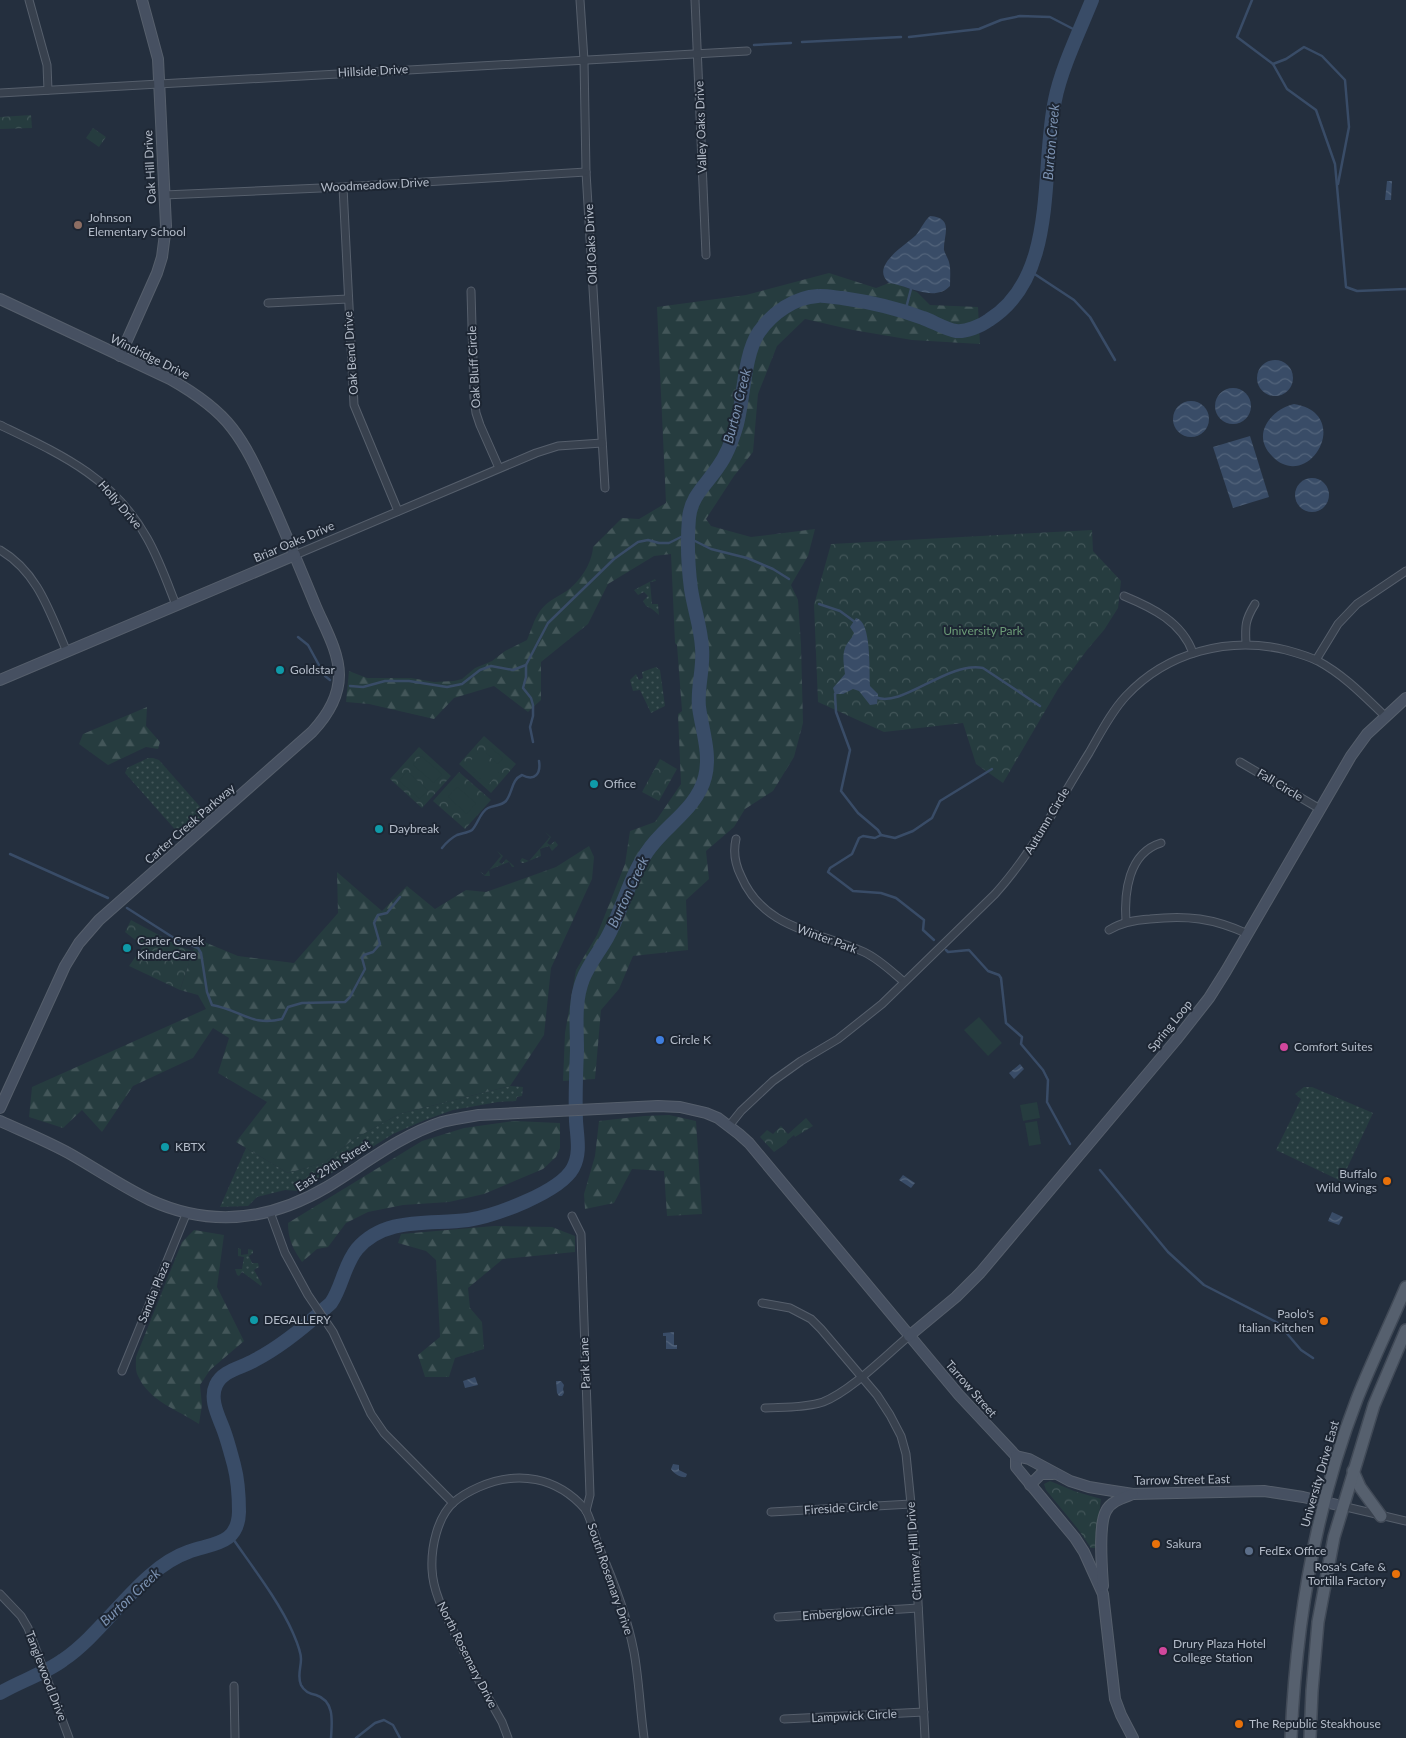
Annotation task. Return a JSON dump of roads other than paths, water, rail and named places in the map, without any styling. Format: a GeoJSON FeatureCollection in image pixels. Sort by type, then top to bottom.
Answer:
{"type":"FeatureCollection","features":[{"type":"Feature","properties":{"kind":"main road","name":"University Drive East"},"geometry":{"type":"LineString","coordinates":[[1291,1738],[1295,1669],[1302,1615],[1310,1564],[1324,1502],[1357,1399],[1406,1289]]}},
{"type":"Feature","properties":{"kind":"main road"},"geometry":{"type":"LineString","coordinates":[[1310,1738],[1318,1622],[1342,1506],[1374,1405],[1406,1330]]}},
{"type":"Feature","properties":{"kind":"main road"},"geometry":{"type":"LineString","coordinates":[[1353,1471],[1360,1487],[1381,1516]]}},
{"type":"Feature","properties":{"kind":"street"},"geometry":{"type":"LineString","coordinates":[[29,0],[47,65],[48,90]]}},
{"type":"Feature","properties":{"kind":"street","name":"Oak Hill Drive"},"geometry":{"type":"LineString","coordinates":[[120,356],[157,273],[162,257],[166,226],[158,59],[142,0]]}},
{"type":"Feature","properties":{"kind":"street","name":"Old Oaks Drive"},"geometry":{"type":"LineString","coordinates":[[580,0],[584,60],[586,172],[605,488]]}},
{"type":"Feature","properties":{"kind":"street","name":"Valley Oaks Drive"},"geometry":{"type":"LineString","coordinates":[[695,0],[706,254]]}},
{"type":"Feature","properties":{"kind":"street","name":"Hillside Drive"},"geometry":{"type":"LineString","coordinates":[[0,93],[747,51]]}},
{"type":"Feature","properties":{"kind":"street","name":"Woodmeadow Drive"},"geometry":{"type":"LineString","coordinates":[[164,195],[343,187],[586,172]]}},
{"type":"Feature","properties":{"kind":"street","name":"Oak Bend Drive"},"geometry":{"type":"LineString","coordinates":[[343,187],[354,405],[398,511]]}},
{"type":"Feature","properties":{"kind":"street","name":"Oak Bluff Circle"},"geometry":{"type":"LineString","coordinates":[[471,291],[476,413],[499,468]]}},
{"type":"Feature","properties":{"kind":"street","name":"Windridge Drive"},"geometry":{"type":"LineString","coordinates":[[0,299],[170,379],[194,392],[221,415],[244,444],[295,555]]}},
{"type":"Feature","properties":{"kind":"street"},"geometry":{"type":"LineString","coordinates":[[268,303],[348,300]]}},
{"type":"Feature","properties":{"kind":"street","name":"Holly Drive"},"geometry":{"type":"LineString","coordinates":[[0,425],[74,462],[97,478],[120,501],[147,537],[176,605]]}},
{"type":"Feature","properties":{"kind":"street","name":"Briar Oaks Drive"},"geometry":{"type":"LineString","coordinates":[[0,680],[536,452],[558,446],[602,443]]}},
{"type":"Feature","properties":{"kind":"street"},"geometry":{"type":"LineString","coordinates":[[0,550],[13,558],[36,584],[67,652]]}},
{"type":"Feature","properties":{"kind":"street","name":"Carter Creek Parkway"},"geometry":{"type":"LineString","coordinates":[[0,1108],[65,966],[88,932],[99,920],[295,748],[327,714],[338,685],[337,662],[295,555]]}},
{"type":"Feature","properties":{"kind":"street"},"geometry":{"type":"LineString","coordinates":[[1316,660],[1338,624],[1357,604],[1406,571]]}},
{"type":"Feature","properties":{"kind":"street"},"geometry":{"type":"LineString","coordinates":[[1124,596],[1151,609],[1178,627],[1185,635],[1193,653]]}},
{"type":"Feature","properties":{"kind":"street"},"geometry":{"type":"LineString","coordinates":[[1246,644],[1245,622],[1255,604]]}},
{"type":"Feature","properties":{"kind":"street","name":"Autumn Circle"},"geometry":{"type":"LineString","coordinates":[[729,1126],[745,1107],[773,1081],[857,1025],[995,894],[1038,838],[1111,716],[1126,696],[1145,678],[1193,653],[1226,645],[1246,644],[1278,648],[1316,660],[1348,680],[1385,716]]}},
{"type":"Feature","properties":{"kind":"street","name":"Spring Loop"},"geometry":{"type":"LineString","coordinates":[[909,1336],[956,1297],[1001,1250],[1176,1040],[1208,998],[1248,934],[1351,756],[1367,734],[1406,698]]}},
{"type":"Feature","properties":{"kind":"street","name":"Fall Circle"},"geometry":{"type":"LineString","coordinates":[[1240,762],[1320,809]]}},
{"type":"Feature","properties":{"kind":"street","name":"Winter Park"},"geometry":{"type":"LineString","coordinates":[[736,839],[734,850],[745,887],[770,913],[799,930],[866,953],[878,960],[904,982]]}},
{"type":"Feature","properties":{"kind":"street"},"geometry":{"type":"LineString","coordinates":[[1126,922],[1125,896],[1131,875],[1142,854],[1161,843]]}},
{"type":"Feature","properties":{"kind":"street"},"geometry":{"type":"LineString","coordinates":[[1109,930],[1126,922],[1164,917],[1195,917],[1220,922],[1248,934]]}},
{"type":"Feature","properties":{"kind":"street","name":"East 29th Street"},"geometry":{"type":"LineString","coordinates":[[0,1121],[69,1154],[150,1200],[186,1212],[230,1218],[270,1212],[291,1206],[310,1197],[399,1140],[442,1122],[479,1115],[658,1106],[695,1110]]}},
{"type":"Feature","properties":{"kind":"street","name":"Tarrow Street"},"geometry":{"type":"LineString","coordinates":[[695,1110],[712,1116],[729,1126],[749,1143],[970,1408],[1016,1456],[1016,1467],[1080,1545],[1103,1594],[1115,1699],[1132,1738]]}},
{"type":"Feature","properties":{"kind":"street","name":"Sandia Plaza"},"geometry":{"type":"LineString","coordinates":[[122,1371],[186,1212]]}},
{"type":"Feature","properties":{"kind":"street"},"geometry":{"type":"LineString","coordinates":[[270,1212],[285,1253],[326,1325],[333,1332],[371,1414],[384,1432],[452,1503]]}},
{"type":"Feature","properties":{"kind":"street","name":"Park Lane"},"geometry":{"type":"LineString","coordinates":[[572,1216],[581,1234],[590,1495],[586,1511]]}},
{"type":"Feature","properties":{"kind":"street","name":"Chimney Hill Drive"},"geometry":{"type":"LineString","coordinates":[[762,1303],[790,1308],[811,1318],[862,1376],[890,1415],[900,1436],[906,1454],[911,1504],[925,1738]]}},
{"type":"Feature","properties":{"kind":"street"},"geometry":{"type":"LineString","coordinates":[[765,1408],[821,1403],[842,1392],[909,1336]]}},
{"type":"Feature","properties":{"kind":"street","name":"Tarrow Street East"},"geometry":{"type":"LineString","coordinates":[[1016,1456],[1029,1459],[1056,1475],[1089,1487],[1134,1494],[1264,1491],[1342,1506]]}},
{"type":"Feature","properties":{"kind":"street"},"geometry":{"type":"LineString","coordinates":[[1030,1485],[1041,1474],[1056,1475]]}},
{"type":"Feature","properties":{"kind":"street","name":"South Rosemary Drive"},"geometry":{"type":"LineString","coordinates":[[452,1503],[470,1491],[492,1481],[522,1477],[556,1486],[568,1493],[586,1511],[627,1621],[634,1652],[644,1738]]}},
{"type":"Feature","properties":{"kind":"street"},"geometry":{"type":"LineString","coordinates":[[1103,1594],[1102,1536],[1106,1510],[1113,1502],[1134,1494]]}},
{"type":"Feature","properties":{"kind":"street","name":"North Rosemary Drive"},"geometry":{"type":"LineString","coordinates":[[452,1503],[444,1516],[435,1539],[432,1568],[434,1586],[442,1608],[502,1722],[508,1738]]}},
{"type":"Feature","properties":{"kind":"street","name":"Fireside Circle"},"geometry":{"type":"LineString","coordinates":[[771,1512],[911,1504]]}},
{"type":"Feature","properties":{"kind":"street"},"geometry":{"type":"LineString","coordinates":[[1342,1506],[1406,1521]]}},
{"type":"Feature","properties":{"kind":"street","name":"Tanglewood Drive"},"geometry":{"type":"LineString","coordinates":[[0,1594],[28,1628],[69,1738]]}},
{"type":"Feature","properties":{"kind":"street","name":"Emberglow Circle"},"geometry":{"type":"LineString","coordinates":[[778,1617],[918,1608]]}},
{"type":"Feature","properties":{"kind":"street"},"geometry":{"type":"LineString","coordinates":[[234,1686],[235,1738]]}},
{"type":"Feature","properties":{"kind":"street","name":"Lampwick Circle"},"geometry":{"type":"LineString","coordinates":[[784,1719],[924,1712]]}},
{"type":"Feature","properties":{"kind":"water"},"geometry":{"type":"Polygon","coordinates":[[[1387,181],[1392,181],[1391,200],[1385,200],[1387,181]]]}},
{"type":"Feature","properties":{"kind":"water"},"geometry":{"type":"Polygon","coordinates":[[[930,216],[938,217],[945,224],[944,250],[950,265],[950,286],[944,291],[928,293],[889,283],[884,276],[883,270],[886,263],[891,256],[916,235],[930,216]]]}},
{"type":"Feature","properties":{"kind":"water"},"geometry":{"type":"Polygon","coordinates":[[[1275,360],[1282,361],[1288,365],[1292,371],[1292,385],[1288,391],[1282,395],[1275,396],[1268,395],[1262,391],[1258,385],[1257,378],[1258,371],[1262,365],[1268,361],[1275,360]]]}},
{"type":"Feature","properties":{"kind":"water"},"geometry":{"type":"Polygon","coordinates":[[[1233,388],[1240,389],[1246,393],[1250,399],[1250,413],[1246,419],[1240,423],[1233,424],[1226,423],[1220,419],[1216,413],[1215,406],[1216,399],[1220,393],[1226,389],[1233,388]]]}},
{"type":"Feature","properties":{"kind":"water"},"geometry":{"type":"Polygon","coordinates":[[[1191,401],[1198,402],[1204,406],[1208,412],[1208,426],[1204,432],[1198,436],[1191,437],[1184,436],[1178,432],[1174,426],[1173,419],[1174,412],[1178,406],[1184,402],[1191,401]]]}},
{"type":"Feature","properties":{"kind":"water"},"geometry":{"type":"Polygon","coordinates":[[[1294,404],[1312,411],[1321,422],[1323,435],[1319,448],[1311,459],[1299,465],[1286,465],[1272,456],[1266,448],[1263,432],[1266,424],[1277,412],[1294,404]]]}},
{"type":"Feature","properties":{"kind":"water"},"geometry":{"type":"Polygon","coordinates":[[[1250,436],[1269,497],[1233,508],[1213,447],[1250,436]]]}},
{"type":"Feature","properties":{"kind":"water"},"geometry":{"type":"Polygon","coordinates":[[[1312,478],[1324,483],[1329,495],[1324,507],[1312,512],[1300,507],[1295,495],[1300,483],[1312,478]]]}},
{"type":"Feature","properties":{"kind":"water"},"geometry":{"type":"Polygon","coordinates":[[[856,618],[861,621],[865,628],[869,648],[870,686],[878,694],[877,704],[870,705],[859,691],[853,689],[843,694],[835,694],[833,688],[845,674],[844,651],[854,633],[850,627],[856,618]]]}},
{"type":"Feature","properties":{"kind":"water"},"geometry":{"type":"Polygon","coordinates":[[[1020,1064],[1024,1069],[1014,1079],[1009,1073],[1020,1064]]]}},
{"type":"Feature","properties":{"kind":"water"},"geometry":{"type":"Polygon","coordinates":[[[903,1175],[915,1183],[911,1188],[899,1180],[903,1175]]]}},
{"type":"Feature","properties":{"kind":"water"},"geometry":{"type":"Polygon","coordinates":[[[1332,1212],[1343,1217],[1339,1225],[1328,1221],[1332,1212]]]}},
{"type":"Feature","properties":{"kind":"water"},"geometry":{"type":"Polygon","coordinates":[[[674,1332],[674,1345],[677,1345],[677,1349],[666,1349],[666,1336],[663,1336],[663,1333],[674,1332]]]}},
{"type":"Feature","properties":{"kind":"water"},"geometry":{"type":"Polygon","coordinates":[[[475,1377],[478,1385],[465,1388],[463,1381],[475,1377]]]}},
{"type":"Feature","properties":{"kind":"water"},"geometry":{"type":"Polygon","coordinates":[[[556,1381],[561,1381],[564,1385],[562,1396],[559,1396],[557,1393],[556,1381]]]}},
{"type":"Feature","properties":{"kind":"water"},"geometry":{"type":"Polygon","coordinates":[[[673,1464],[679,1465],[679,1470],[687,1474],[686,1477],[680,1476],[671,1469],[673,1464]]]}},
{"type":"Feature","properties":{"kind":"waterway","name":"Burton Creek"},"geometry":{"type":"LineString","coordinates":[[0,1693],[48,1669],[79,1648],[139,1586],[171,1560],[188,1552],[223,1541],[234,1531],[238,1523],[239,1512],[237,1483],[228,1444],[214,1402],[216,1385],[223,1376],[282,1344],[331,1303],[353,1255],[368,1238],[381,1231],[409,1224],[468,1220],[494,1214],[526,1202],[555,1186],[573,1168],[577,1157],[578,1145],[576,1121],[577,1014],[578,996],[583,979],[612,928],[641,862],[654,843],[695,799],[701,788],[707,768],[707,751],[699,707],[702,648],[690,580],[689,518],[690,510],[696,497],[721,462],[732,441],[737,424],[747,364],[754,341],[770,318],[785,307],[809,297],[820,296],[863,301],[913,314],[956,331],[969,330],[982,324],[1011,301],[1027,277],[1037,250],[1043,220],[1055,100],[1066,63],[1092,0]]}},
{"type":"Feature","properties":{"kind":"waterway"},"geometry":{"type":"LineString","coordinates":[[1252,0],[1237,37],[1273,64],[1287,89],[1316,110],[1335,164],[1346,287],[1357,291],[1406,289]]}},
{"type":"Feature","properties":{"kind":"waterway"},"geometry":{"type":"LineString","coordinates":[[909,37],[979,29],[1001,20],[1020,16],[1050,17],[1079,32]]}},
{"type":"Feature","properties":{"kind":"waterway"},"geometry":{"type":"LineString","coordinates":[[802,42],[901,37]]}},
{"type":"Feature","properties":{"kind":"waterway"},"geometry":{"type":"LineString","coordinates":[[754,45],[791,43]]}},
{"type":"Feature","properties":{"kind":"waterway"},"geometry":{"type":"LineString","coordinates":[[1273,64],[1286,59],[1304,47],[1322,56],[1345,80],[1349,127],[1338,184]]}},
{"type":"Feature","properties":{"kind":"waterway"},"geometry":{"type":"LineString","coordinates":[[1030,271],[1074,300],[1090,317],[1115,360]]}},
{"type":"Feature","properties":{"kind":"waterway"},"geometry":{"type":"LineString","coordinates":[[905,312],[911,289]]}},
{"type":"Feature","properties":{"kind":"waterway"},"geometry":{"type":"LineString","coordinates":[[350,686],[363,687],[385,681],[409,681],[447,687],[462,684],[480,670],[491,666],[513,670],[526,665],[548,623],[614,559],[638,542],[648,540],[669,543],[689,533]]}},
{"type":"Feature","properties":{"kind":"waterway"},"geometry":{"type":"LineString","coordinates":[[689,538],[711,549],[747,558],[773,569],[789,579]]}},
{"type":"Feature","properties":{"kind":"waterway"},"geometry":{"type":"LineString","coordinates":[[819,604],[840,611],[855,622]]}},
{"type":"Feature","properties":{"kind":"waterway"},"geometry":{"type":"LineString","coordinates":[[298,637],[308,645],[325,676],[330,680]]}},
{"type":"Feature","properties":{"kind":"waterway"},"geometry":{"type":"LineString","coordinates":[[526,665],[526,677],[523,688],[531,698],[533,705],[530,727],[533,742]]}},
{"type":"Feature","properties":{"kind":"waterway"},"geometry":{"type":"LineString","coordinates":[[875,697],[886,699],[898,697],[955,671],[983,668],[1040,706]]}},
{"type":"Feature","properties":{"kind":"waterway"},"geometry":{"type":"LineString","coordinates":[[837,692],[835,694],[836,712],[850,750],[841,791],[858,813],[878,830],[881,835]]}},
{"type":"Feature","properties":{"kind":"waterway"},"geometry":{"type":"LineString","coordinates":[[442,848],[455,836],[472,830],[485,810],[506,801],[518,777],[522,775],[534,777],[538,773],[539,761]]}},
{"type":"Feature","properties":{"kind":"waterway"},"geometry":{"type":"LineString","coordinates":[[934,940],[923,930],[924,920],[896,898],[881,893],[853,891],[828,872],[830,868],[852,854],[859,838],[863,836],[875,838],[881,835],[895,838],[913,831],[932,818],[940,801],[992,769]]}},
{"type":"Feature","properties":{"kind":"waterway"},"geometry":{"type":"LineString","coordinates":[[10,854],[108,898]]}},
{"type":"Feature","properties":{"kind":"waterway"},"geometry":{"type":"LineString","coordinates":[[127,908],[174,938],[198,948],[201,953],[207,992],[212,1005],[254,1019],[272,1021],[282,1019],[288,1007],[302,1003],[345,1002],[350,997],[365,969],[362,958],[364,955],[373,952],[380,944],[374,923],[378,915],[387,913],[400,897]]}},
{"type":"Feature","properties":{"kind":"waterway"},"geometry":{"type":"LineString","coordinates":[[946,950],[948,952],[969,950],[988,971],[999,975],[1001,978],[1006,1023],[1022,1037],[1021,1044],[1043,1070],[1048,1080],[1047,1102],[1070,1144]]}},
{"type":"Feature","properties":{"kind":"waterway"},"geometry":{"type":"LineString","coordinates":[[1100,1170],[1168,1252],[1204,1285],[1278,1323],[1301,1350],[1313,1358]]}},
{"type":"Feature","properties":{"kind":"waterway"},"geometry":{"type":"LineString","coordinates":[[231,1536],[280,1608],[296,1639],[301,1659],[299,1678],[301,1685],[307,1692],[322,1698],[329,1707],[332,1719],[331,1738]]}},
{"type":"Feature","properties":{"kind":"waterway"},"geometry":{"type":"LineString","coordinates":[[356,1738],[375,1723],[384,1720],[393,1725],[400,1738]]}},
{"type":"Feature","properties":{"kind":"place","name":"Johnson Elementary School"},"geometry":{"type":"Point","coordinates":[78,225]}},
{"type":"Feature","properties":{"kind":"place","name":"Goldstar"},"geometry":{"type":"Point","coordinates":[280,670]}},
{"type":"Feature","properties":{"kind":"place","name":"Office"},"geometry":{"type":"Point","coordinates":[594,784]}},
{"type":"Feature","properties":{"kind":"place","name":"Daybreak"},"geometry":{"type":"Point","coordinates":[379,829]}},
{"type":"Feature","properties":{"kind":"place","name":"Carter Creek KinderCare"},"geometry":{"type":"Point","coordinates":[127,948]}},
{"type":"Feature","properties":{"kind":"place","name":"Circle K"},"geometry":{"type":"Point","coordinates":[660,1040]}},
{"type":"Feature","properties":{"kind":"place","name":"Comfort Suites"},"geometry":{"type":"Point","coordinates":[1284,1047]}},
{"type":"Feature","properties":{"kind":"place","name":"KBTX"},"geometry":{"type":"Point","coordinates":[165,1147]}},
{"type":"Feature","properties":{"kind":"place","name":"Buffalo Wild Wings"},"geometry":{"type":"Point","coordinates":[1387,1181]}},
{"type":"Feature","properties":{"kind":"place","name":"DEGALLERY"},"geometry":{"type":"Point","coordinates":[254,1320]}},
{"type":"Feature","properties":{"kind":"place","name":"Paolo's Italian Kitchen"},"geometry":{"type":"Point","coordinates":[1324,1321]}},
{"type":"Feature","properties":{"kind":"place","name":"Sakura"},"geometry":{"type":"Point","coordinates":[1156,1544]}},
{"type":"Feature","properties":{"kind":"place","name":"FedEx Office"},"geometry":{"type":"Point","coordinates":[1249,1551]}},
{"type":"Feature","properties":{"kind":"place","name":"Rosa's Cafe & Tortilla Factory"},"geometry":{"type":"Point","coordinates":[1396,1574]}},
{"type":"Feature","properties":{"kind":"place","name":"Drury Plaza Hotel College Station"},"geometry":{"type":"Point","coordinates":[1163,1651]}},
{"type":"Feature","properties":{"kind":"place","name":"The Republic Steakhouse"},"geometry":{"type":"Point","coordinates":[1239,1724]}},
{"type":"Feature","properties":{"kind":"park label","name":"University Park"},"geometry":{"type":"Point","coordinates":[983,631]}}]}
